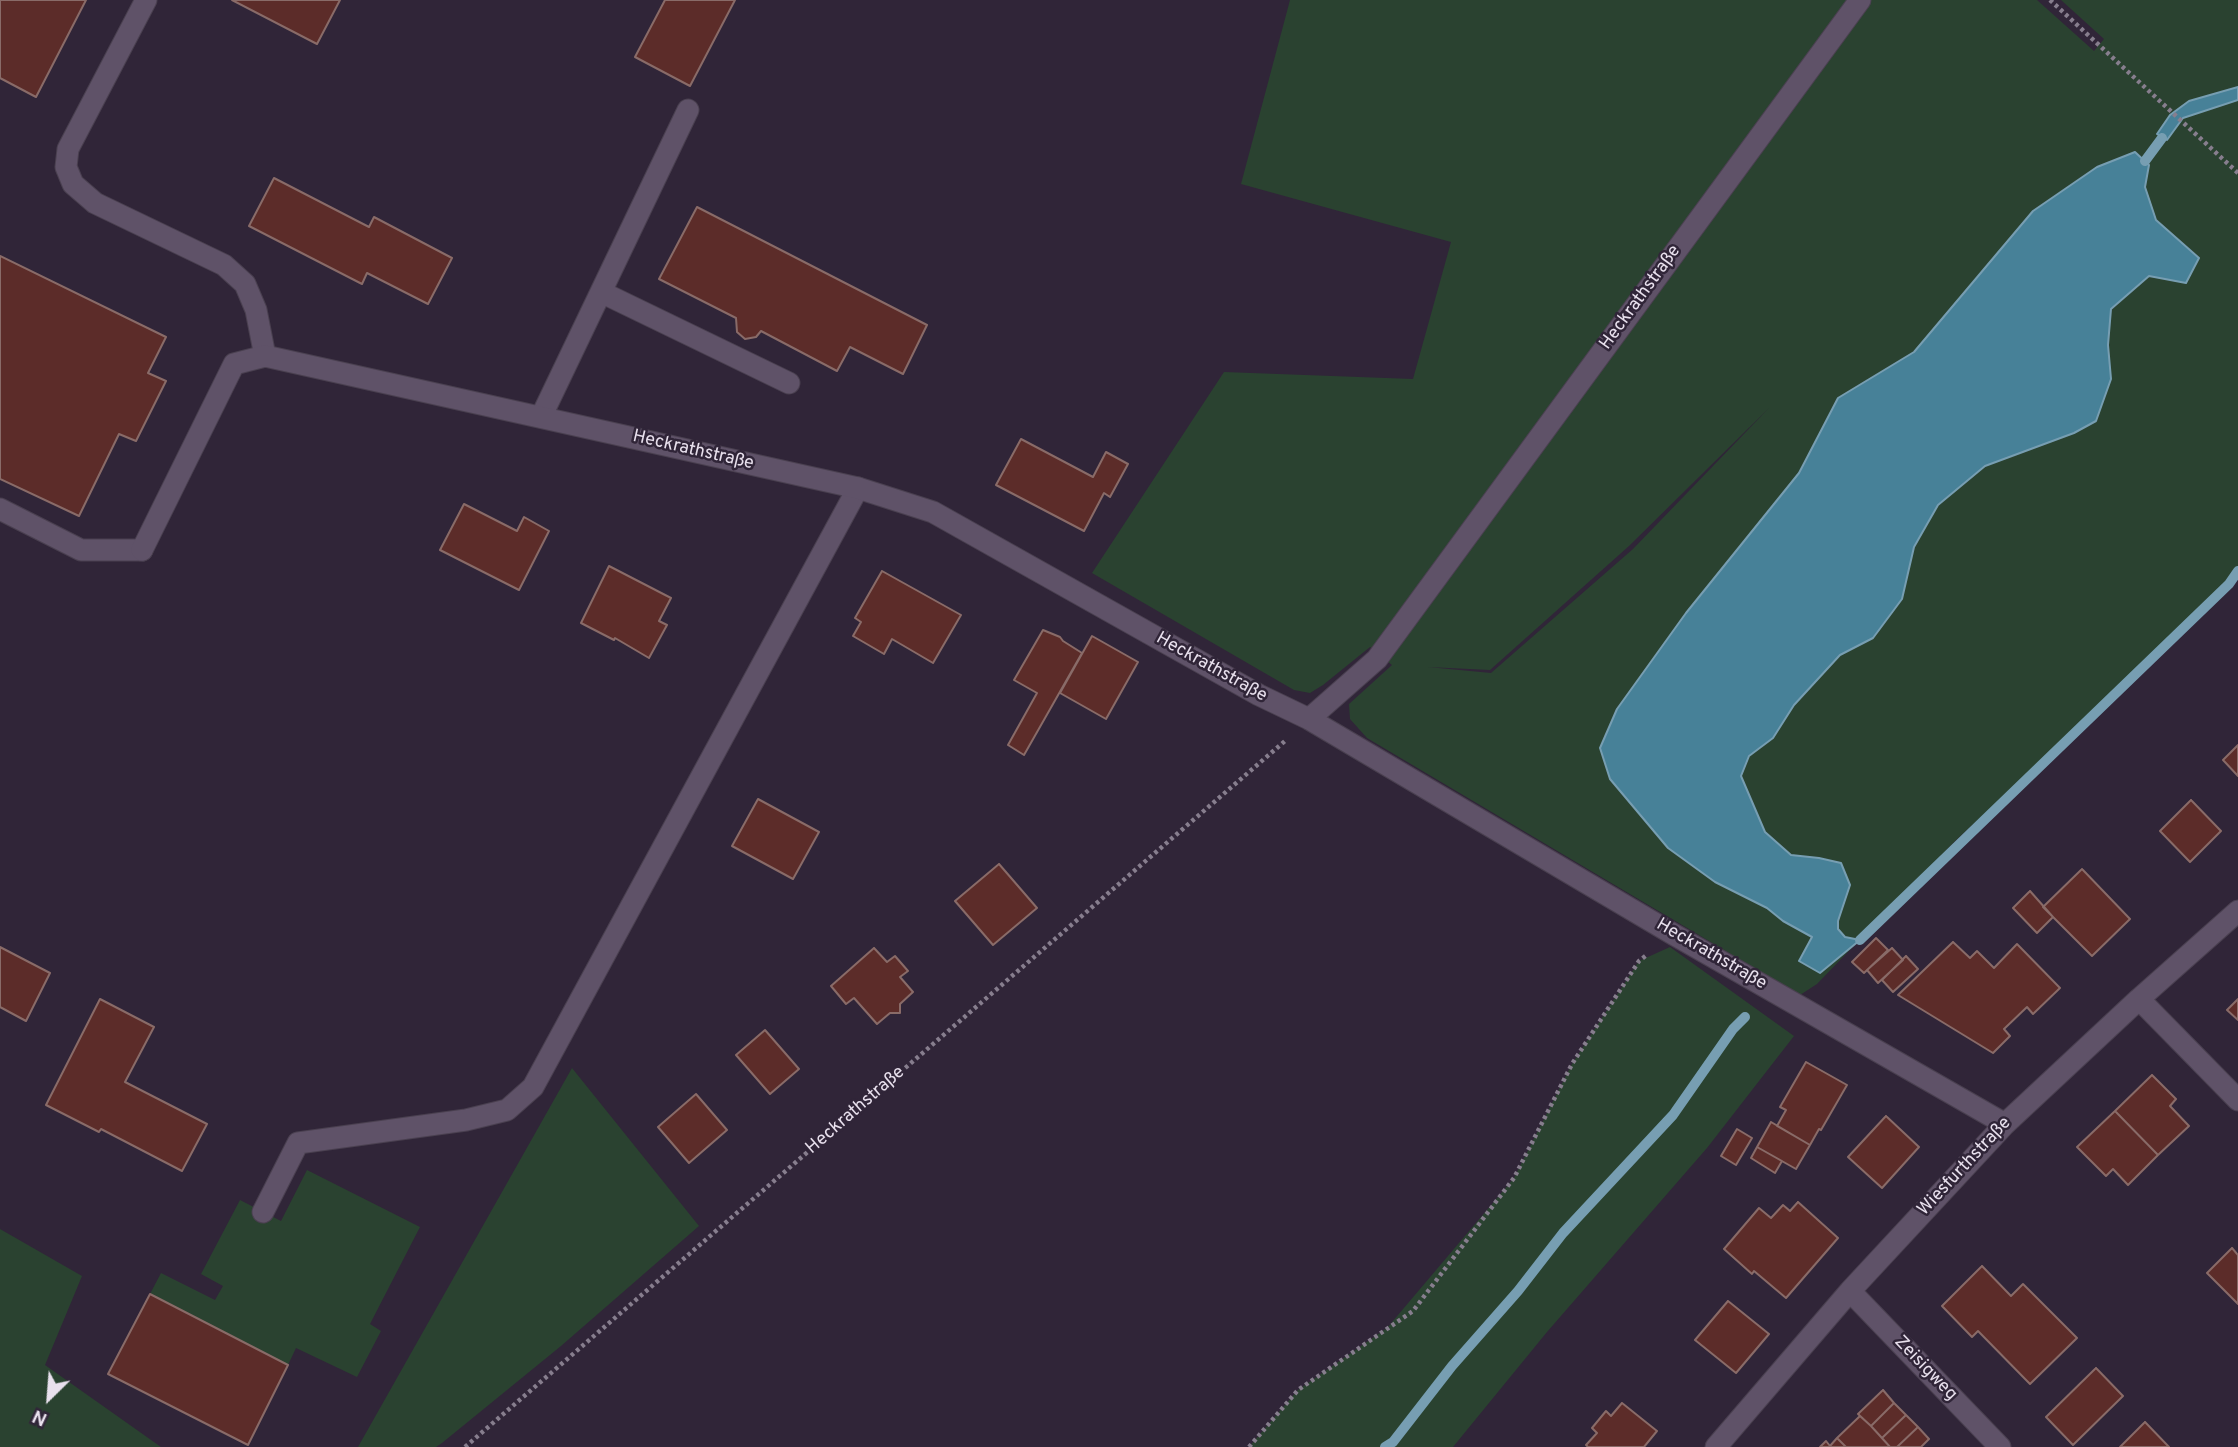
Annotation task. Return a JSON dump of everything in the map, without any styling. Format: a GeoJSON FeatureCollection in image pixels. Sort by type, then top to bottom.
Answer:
{"type":"FeatureCollection","features":[{"type":"Feature","properties":{"kind":"street"},"geometry":{"type":"LineString","coordinates":[[0,509],[81,550],[142,550],[234,364],[265,356],[256,310],[245,284],[224,265],[96,202],[73,184],[66,167],[68,149],[146,0]]}},
{"type":"Feature","properties":{"kind":"street","name":"Heckrathstraße"},"geometry":{"type":"LineString","coordinates":[[1309,719],[1377,659],[1860,0]]}},
{"type":"Feature","properties":{"kind":"street"},"geometry":{"type":"LineString","coordinates":[[541,417],[688,110]]}},
{"type":"Feature","properties":{"kind":"street"},"geometry":{"type":"LineString","coordinates":[[601,292],[789,383]]}},
{"type":"Feature","properties":{"kind":"street","name":"Heckrathstraße"},"geometry":{"type":"LineString","coordinates":[[265,356],[858,488],[933,512],[1259,695],[1309,719],[1673,934],[2005,1124]]}},
{"type":"Feature","properties":{"kind":"street"},"geometry":{"type":"LineString","coordinates":[[263,1212],[298,1143],[466,1120],[507,1110],[533,1087],[858,488]]}},
{"type":"Feature","properties":{"kind":"street","name":"Wiesfurthstraße"},"geometry":{"type":"LineString","coordinates":[[1716,1447],[1850,1291],[2005,1124],[2138,999],[2238,911]]}},
{"type":"Feature","properties":{"kind":"street"},"geometry":{"type":"LineString","coordinates":[[2138,999],[2238,1100]]}},
{"type":"Feature","properties":{"kind":"street","name":"Zeisigweg"},"geometry":{"type":"LineString","coordinates":[[1850,1291],[2000,1447]]}},
{"type":"Feature","properties":{"kind":"path"},"geometry":{"type":"LineString","coordinates":[[2050,0],[2238,173]]}},
{"type":"Feature","properties":{"kind":"path","name":"Heckrathstraße"},"geometry":{"type":"LineString","coordinates":[[465,1447],[1309,719]]}},
{"type":"Feature","properties":{"kind":"path"},"geometry":{"type":"LineString","coordinates":[[1249,1447],[1298,1390],[1413,1311],[1514,1178],[1572,1064],[1639,961],[1673,934]]}},
{"type":"Feature","properties":{"kind":"green space"},"geometry":{"type":"Polygon","coordinates":[[[1290,0],[2037,0],[2094,51],[2104,39],[2061,0],[2238,0],[2238,87],[2189,101],[2157,134],[2167,140],[2183,118],[2238,100],[2238,578],[2232,587],[1956,840],[1817,984],[1800,995],[1367,738],[1350,719],[1349,704],[1392,665],[1370,647],[1310,693],[1294,690],[1092,573],[1224,372],[1413,379],[1451,242],[1241,184],[1290,0]],[[2149,165],[2034,211],[1914,352],[1838,398],[1799,473],[1686,613],[1767,908],[1783,921],[1812,937],[1859,940],[1845,937],[1838,929],[1838,921],[1850,885],[1819,858],[1791,855],[1765,832],[1741,776],[1749,756],[1773,738],[1794,705],[1840,655],[1873,638],[1902,599],[1914,547],[1937,505],[1985,466],[2074,433],[2111,379],[2108,345],[2111,310],[2149,276],[2199,258],[2156,220],[2145,187],[2149,165]],[[1769,408],[1629,546],[1490,670],[1428,667],[1491,673],[1633,549],[1769,408]]]}},
{"type":"Feature","properties":{"kind":"green space"},"geometry":{"type":"Polygon","coordinates":[[[1670,947],[1794,1036],[1707,1148],[1547,1332],[1453,1447],[1249,1447],[1298,1390],[1387,1328],[1514,1178],[1572,1064],[1639,961],[1670,947]]]}},
{"type":"Feature","properties":{"kind":"green space"},"geometry":{"type":"Polygon","coordinates":[[[572,1068],[699,1226],[561,1346],[436,1447],[358,1447],[572,1068]]]}},
{"type":"Feature","properties":{"kind":"green space"},"geometry":{"type":"Polygon","coordinates":[[[307,1170],[420,1227],[370,1324],[381,1331],[357,1377],[296,1348],[288,1365],[150,1294],[161,1273],[215,1300],[223,1286],[201,1274],[240,1200],[281,1221],[307,1170]]]}},
{"type":"Feature","properties":{"kind":"green space"},"geometry":{"type":"Polygon","coordinates":[[[0,1229],[82,1276],[45,1365],[161,1447],[0,1447],[0,1229]]]}},
{"type":"Feature","properties":{"kind":"water"},"geometry":{"type":"Polygon","coordinates":[[[2238,87],[2238,100],[2183,118],[2167,140],[2157,134],[2170,115],[2189,101],[2238,87]]]}},
{"type":"Feature","properties":{"kind":"water"},"geometry":{"type":"Polygon","coordinates":[[[2135,152],[2149,165],[2145,187],[2156,220],[2199,258],[2186,283],[2149,276],[2111,309],[2108,345],[2111,379],[2096,421],[2074,433],[1985,466],[1938,505],[1914,547],[1902,599],[1873,638],[1840,655],[1794,705],[1773,738],[1749,756],[1741,776],[1765,832],[1791,855],[1841,863],[1850,885],[1838,921],[1838,929],[1845,937],[1860,940],[1820,973],[1799,961],[1812,937],[1783,921],[1767,908],[1715,882],[1668,848],[1610,779],[1600,748],[1617,709],[1686,613],[1799,473],[1838,398],[1914,352],[2033,211],[2097,167],[2135,152]]]}},
{"type":"Feature","properties":{"kind":"building"},"geometry":{"type":"Polygon","coordinates":[[[0,0],[86,0],[36,97],[0,78],[0,0]]]}},
{"type":"Feature","properties":{"kind":"building"},"geometry":{"type":"Polygon","coordinates":[[[232,0],[340,0],[317,44],[232,0]]]}},
{"type":"Feature","properties":{"kind":"building"},"geometry":{"type":"Polygon","coordinates":[[[665,0],[735,0],[690,86],[635,57],[665,0]]]}},
{"type":"Feature","properties":{"kind":"building"},"geometry":{"type":"Polygon","coordinates":[[[274,178],[369,227],[374,217],[452,258],[428,304],[367,273],[362,284],[249,226],[274,178]]]}},
{"type":"Feature","properties":{"kind":"building"},"geometry":{"type":"Polygon","coordinates":[[[697,207],[927,325],[903,374],[850,347],[837,371],[761,331],[756,337],[745,339],[737,332],[736,318],[659,279],[697,207]]]}},
{"type":"Feature","properties":{"kind":"building"},"geometry":{"type":"Polygon","coordinates":[[[0,256],[166,337],[148,373],[166,381],[136,441],[119,434],[79,516],[0,479],[0,256]]]}},
{"type":"Feature","properties":{"kind":"building"},"geometry":{"type":"Polygon","coordinates":[[[1021,439],[1093,477],[1106,452],[1128,464],[1110,497],[1104,493],[1084,531],[996,485],[1021,439]]]}},
{"type":"Feature","properties":{"kind":"building"},"geometry":{"type":"Polygon","coordinates":[[[464,504],[517,531],[524,517],[549,531],[519,590],[440,550],[464,504]]]}},
{"type":"Feature","properties":{"kind":"building"},"geometry":{"type":"Polygon","coordinates":[[[609,566],[671,598],[659,621],[667,625],[649,658],[615,638],[614,640],[581,623],[609,566]]]}},
{"type":"Feature","properties":{"kind":"building"},"geometry":{"type":"Polygon","coordinates":[[[882,571],[961,615],[933,663],[892,639],[884,654],[853,636],[861,622],[855,618],[882,571]]]}},
{"type":"Feature","properties":{"kind":"building"},"geometry":{"type":"Polygon","coordinates":[[[1043,630],[1060,637],[1082,653],[1024,755],[1008,745],[1037,693],[1014,680],[1043,630]]]}},
{"type":"Feature","properties":{"kind":"building"},"geometry":{"type":"Polygon","coordinates":[[[1092,636],[1138,662],[1106,719],[1060,693],[1092,636]]]}},
{"type":"Feature","properties":{"kind":"building"},"geometry":{"type":"Polygon","coordinates":[[[2238,745],[2238,776],[2223,760],[2238,745]]]}},
{"type":"Feature","properties":{"kind":"building"},"geometry":{"type":"Polygon","coordinates":[[[758,799],[819,832],[793,879],[732,846],[758,799]]]}},
{"type":"Feature","properties":{"kind":"building"},"geometry":{"type":"Polygon","coordinates":[[[2191,800],[2221,831],[2190,862],[2160,831],[2191,800]]]}},
{"type":"Feature","properties":{"kind":"building"},"geometry":{"type":"Polygon","coordinates":[[[999,864],[1037,908],[993,945],[955,901],[999,864]]]}},
{"type":"Feature","properties":{"kind":"building"},"geometry":{"type":"Polygon","coordinates":[[[2082,869],[2130,919],[2092,956],[2043,907],[2082,869]]]}},
{"type":"Feature","properties":{"kind":"building"},"geometry":{"type":"Polygon","coordinates":[[[2030,891],[2053,917],[2037,933],[2013,908],[2030,891]]]}},
{"type":"Feature","properties":{"kind":"building"},"geometry":{"type":"Polygon","coordinates":[[[1876,938],[1888,950],[1864,973],[1852,962],[1876,938]]]}},
{"type":"Feature","properties":{"kind":"building"},"geometry":{"type":"Polygon","coordinates":[[[1953,942],[1970,958],[1977,951],[1994,968],[2017,944],[2060,988],[2033,1014],[2027,1007],[2004,1029],[2010,1036],[1993,1053],[1898,995],[1953,942]]]}},
{"type":"Feature","properties":{"kind":"building"},"geometry":{"type":"Polygon","coordinates":[[[0,947],[50,973],[26,1021],[0,1007],[0,947]]]}},
{"type":"Feature","properties":{"kind":"building"},"geometry":{"type":"Polygon","coordinates":[[[874,948],[887,962],[895,956],[908,971],[900,977],[913,992],[900,1004],[900,1013],[890,1013],[877,1024],[854,998],[846,1004],[831,986],[874,948]]]}},
{"type":"Feature","properties":{"kind":"building"},"geometry":{"type":"Polygon","coordinates":[[[1892,948],[1903,960],[1878,983],[1867,970],[1892,948]]]}},
{"type":"Feature","properties":{"kind":"building"},"geometry":{"type":"Polygon","coordinates":[[[1906,956],[1918,969],[1893,992],[1882,980],[1906,956]]]}},
{"type":"Feature","properties":{"kind":"building"},"geometry":{"type":"Polygon","coordinates":[[[100,999],[154,1027],[125,1082],[207,1124],[182,1171],[101,1129],[99,1132],[46,1105],[100,999]]]}},
{"type":"Feature","properties":{"kind":"building"},"geometry":{"type":"Polygon","coordinates":[[[2238,999],[2238,1020],[2227,1010],[2238,999]]]}},
{"type":"Feature","properties":{"kind":"building"},"geometry":{"type":"Polygon","coordinates":[[[765,1030],[799,1069],[770,1094],[736,1055],[765,1030]]]}},
{"type":"Feature","properties":{"kind":"building"},"geometry":{"type":"Polygon","coordinates":[[[1806,1062],[1847,1085],[1810,1145],[1777,1126],[1786,1110],[1780,1107],[1806,1062]]]}},
{"type":"Feature","properties":{"kind":"building"},"geometry":{"type":"Polygon","coordinates":[[[2152,1075],[2176,1099],[2170,1106],[2189,1126],[2158,1155],[2115,1111],[2152,1075]]]}},
{"type":"Feature","properties":{"kind":"building"},"geometry":{"type":"Polygon","coordinates":[[[696,1094],[727,1130],[689,1163],[658,1127],[696,1094]]]}},
{"type":"Feature","properties":{"kind":"building"},"geometry":{"type":"Polygon","coordinates":[[[2115,1111],[2158,1155],[2128,1185],[2113,1169],[2106,1176],[2077,1147],[2115,1111]]]}},
{"type":"Feature","properties":{"kind":"building"},"geometry":{"type":"Polygon","coordinates":[[[1886,1116],[1919,1147],[1882,1188],[1848,1157],[1886,1116]]]}},
{"type":"Feature","properties":{"kind":"building"},"geometry":{"type":"Polygon","coordinates":[[[1771,1122],[1810,1145],[1796,1169],[1757,1147],[1771,1122]]]}},
{"type":"Feature","properties":{"kind":"building"},"geometry":{"type":"Polygon","coordinates":[[[1737,1129],[1752,1138],[1736,1165],[1721,1156],[1737,1129]]]}},
{"type":"Feature","properties":{"kind":"building"},"geometry":{"type":"Polygon","coordinates":[[[1757,1147],[1782,1161],[1775,1173],[1751,1158],[1757,1147]]]}},
{"type":"Feature","properties":{"kind":"building"},"geometry":{"type":"Polygon","coordinates":[[[1798,1202],[1838,1238],[1786,1298],[1754,1271],[1752,1274],[1724,1249],[1759,1208],[1771,1218],[1783,1205],[1790,1211],[1798,1202]]]}},
{"type":"Feature","properties":{"kind":"building"},"geometry":{"type":"Polygon","coordinates":[[[2232,1248],[2238,1255],[2238,1304],[2207,1273],[2232,1248]]]}},
{"type":"Feature","properties":{"kind":"building"},"geometry":{"type":"Polygon","coordinates":[[[1982,1266],[2011,1296],[2023,1284],[2077,1338],[2030,1384],[1978,1331],[1972,1337],[1942,1306],[1982,1266]]]}},
{"type":"Feature","properties":{"kind":"building"},"geometry":{"type":"Polygon","coordinates":[[[150,1294],[288,1365],[248,1445],[108,1374],[150,1294]]]}},
{"type":"Feature","properties":{"kind":"building"},"geometry":{"type":"Polygon","coordinates":[[[1728,1301],[1769,1334],[1736,1373],[1695,1340],[1728,1301]]]}},
{"type":"Feature","properties":{"kind":"building"},"geometry":{"type":"Polygon","coordinates":[[[2096,1368],[2123,1396],[2073,1445],[2046,1417],[2096,1368]]]}},
{"type":"Feature","properties":{"kind":"building"},"geometry":{"type":"Polygon","coordinates":[[[1883,1390],[1894,1403],[1871,1426],[1858,1414],[1883,1390]]]}},
{"type":"Feature","properties":{"kind":"building"},"geometry":{"type":"Polygon","coordinates":[[[1622,1403],[1657,1431],[1644,1447],[1588,1447],[1586,1445],[1597,1433],[1592,1428],[1606,1411],[1611,1416],[1622,1403]]]}},
{"type":"Feature","properties":{"kind":"building"},"geometry":{"type":"Polygon","coordinates":[[[1894,1403],[1906,1415],[1882,1438],[1871,1426],[1894,1403]]]}},
{"type":"Feature","properties":{"kind":"building"},"geometry":{"type":"Polygon","coordinates":[[[1906,1415],[1918,1427],[1897,1447],[1890,1447],[1882,1438],[1906,1415]]]}},
{"type":"Feature","properties":{"kind":"building"},"geometry":{"type":"Polygon","coordinates":[[[1860,1416],[1890,1447],[1846,1447],[1837,1438],[1860,1416]]]}},
{"type":"Feature","properties":{"kind":"building"},"geometry":{"type":"Polygon","coordinates":[[[2145,1422],[2169,1447],[2120,1447],[2145,1422]]]}},
{"type":"Feature","properties":{"kind":"building"},"geometry":{"type":"Polygon","coordinates":[[[1918,1427],[1929,1439],[1921,1447],[1897,1447],[1918,1427]]]}},
{"type":"Feature","properties":{"kind":"building"},"geometry":{"type":"Polygon","coordinates":[[[1837,1438],[1846,1447],[1820,1447],[1826,1441],[1830,1446],[1837,1438]]]}},
{"type":"Feature","properties":{"kind":"waterway"},"geometry":{"type":"LineString","coordinates":[[2145,161],[2162,138]]}},
{"type":"Feature","properties":{"kind":"waterway"},"geometry":{"type":"LineString","coordinates":[[1860,940],[2229,584],[2238,571]]}},
{"type":"Feature","properties":{"kind":"waterway"},"geometry":{"type":"LineString","coordinates":[[1385,1447],[1393,1442],[1452,1366],[1518,1291],[1563,1233],[1673,1115],[1733,1029],[1745,1017]]}}]}
